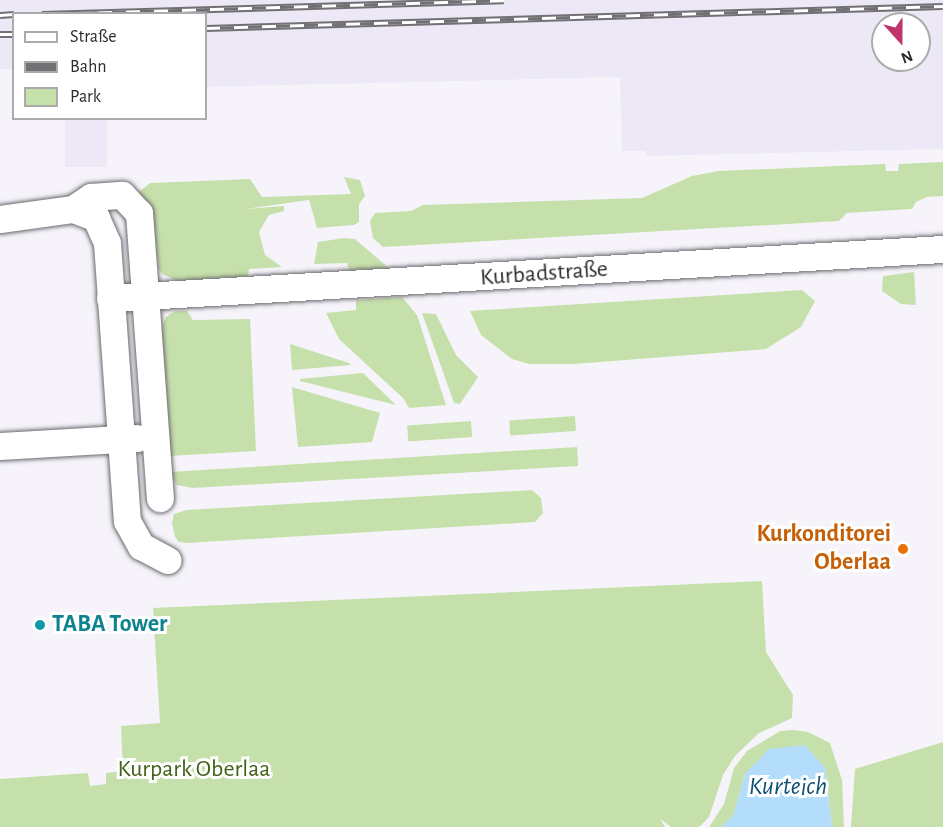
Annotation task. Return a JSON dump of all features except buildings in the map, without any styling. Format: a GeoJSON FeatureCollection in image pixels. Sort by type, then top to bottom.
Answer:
{"type":"FeatureCollection","features":[{"type":"Feature","properties":{"kind":"street"},"geometry":{"type":"LineString","coordinates":[[0,219],[73,209],[92,197],[122,195],[132,202],[139,213],[160,498]]}},
{"type":"Feature","properties":{"kind":"street"},"geometry":{"type":"LineString","coordinates":[[73,209],[96,218],[103,228],[127,521],[141,546],[167,560]]}},
{"type":"Feature","properties":{"kind":"street","name":"Kurbadstraße"},"geometry":{"type":"LineString","coordinates":[[110,298],[943,249]]}},
{"type":"Feature","properties":{"kind":"street"},"geometry":{"type":"LineString","coordinates":[[0,446],[155,437]]}},
{"type":"Feature","properties":{"kind":"shaded area"},"geometry":{"type":"Polygon","coordinates":[[[0,0],[943,0],[943,149],[646,156],[645,151],[622,151],[620,77],[207,87],[207,12],[12,12],[12,69],[0,69],[0,0]]]}},
{"type":"Feature","properties":{"kind":"shaded area"},"geometry":{"type":"Polygon","coordinates":[[[65,120],[107,120],[107,167],[65,167],[65,120]]]}},
{"type":"Feature","properties":{"kind":"green space"},"geometry":{"type":"Polygon","coordinates":[[[943,162],[943,196],[927,197],[916,202],[912,209],[847,213],[839,221],[383,247],[373,238],[370,221],[375,213],[411,211],[423,205],[642,198],[692,176],[719,171],[885,164],[886,171],[898,171],[899,164],[943,162]]]}},
{"type":"Feature","properties":{"kind":"green space"},"geometry":{"type":"Polygon","coordinates":[[[344,177],[360,180],[365,196],[359,204],[359,222],[354,225],[317,228],[309,200],[245,209],[284,206],[284,211],[269,215],[259,232],[265,255],[282,267],[249,269],[248,277],[178,281],[162,274],[159,269],[152,210],[139,192],[150,183],[250,179],[262,197],[351,194],[344,177]]]}},
{"type":"Feature","properties":{"kind":"green space"},"geometry":{"type":"Polygon","coordinates":[[[344,238],[355,239],[390,269],[349,271],[347,263],[314,264],[318,242],[344,238]]]}},
{"type":"Feature","properties":{"kind":"green space"},"geometry":{"type":"Polygon","coordinates":[[[914,272],[916,305],[901,304],[882,291],[883,276],[914,272]]]}},
{"type":"Feature","properties":{"kind":"green space"},"geometry":{"type":"Polygon","coordinates":[[[802,290],[815,301],[801,327],[766,349],[574,364],[529,364],[512,359],[481,335],[470,311],[802,290]]]}},
{"type":"Feature","properties":{"kind":"green space"},"geometry":{"type":"Polygon","coordinates":[[[402,297],[417,315],[446,405],[409,408],[404,399],[339,339],[326,313],[356,310],[356,300],[402,297]]]}},
{"type":"Feature","properties":{"kind":"green space"},"geometry":{"type":"Polygon","coordinates":[[[175,311],[187,311],[193,320],[250,319],[256,451],[169,456],[160,331],[166,317],[175,311]]]}},
{"type":"Feature","properties":{"kind":"green space"},"geometry":{"type":"Polygon","coordinates":[[[422,313],[436,314],[456,355],[478,377],[460,404],[454,403],[422,313]]]}},
{"type":"Feature","properties":{"kind":"green space"},"geometry":{"type":"Polygon","coordinates":[[[290,344],[349,363],[351,365],[292,370],[290,344]]]}},
{"type":"Feature","properties":{"kind":"green space"},"geometry":{"type":"Polygon","coordinates":[[[363,373],[396,405],[300,381],[300,379],[363,373]]]}},
{"type":"Feature","properties":{"kind":"green space"},"geometry":{"type":"Polygon","coordinates":[[[292,387],[380,413],[372,442],[298,447],[292,387]]]}},
{"type":"Feature","properties":{"kind":"green space"},"geometry":{"type":"Polygon","coordinates":[[[575,416],[576,431],[510,436],[509,421],[575,416]]]}},
{"type":"Feature","properties":{"kind":"green space"},"geometry":{"type":"Polygon","coordinates":[[[471,421],[472,437],[408,441],[407,425],[471,421]]]}},
{"type":"Feature","properties":{"kind":"green space"},"geometry":{"type":"Polygon","coordinates":[[[577,447],[578,466],[192,488],[177,485],[169,472],[577,447]]]}},
{"type":"Feature","properties":{"kind":"green space"},"geometry":{"type":"Polygon","coordinates":[[[532,490],[541,498],[543,513],[535,522],[187,543],[179,542],[175,537],[172,523],[174,514],[187,510],[532,490]]]}},
{"type":"Feature","properties":{"kind":"green space","name":"Kurpark Oberlaa"},"geometry":{"type":"Polygon","coordinates":[[[762,581],[766,652],[793,695],[792,718],[759,733],[735,756],[723,775],[709,817],[699,827],[671,827],[660,819],[665,827],[0,827],[0,779],[88,773],[90,786],[106,784],[106,773],[123,771],[121,726],[160,723],[153,608],[762,581]]]}},
{"type":"Feature","properties":{"kind":"green space"},"geometry":{"type":"Polygon","coordinates":[[[780,731],[808,732],[830,743],[842,780],[844,827],[832,827],[825,768],[745,774],[733,816],[721,827],[709,827],[724,804],[734,768],[747,751],[780,731]]]}},
{"type":"Feature","properties":{"kind":"green space"},"geometry":{"type":"Polygon","coordinates":[[[943,742],[943,827],[851,827],[855,769],[943,742]]]}},
{"type":"Feature","properties":{"kind":"water","name":"Kurteich"},"geometry":{"type":"Polygon","coordinates":[[[805,745],[825,768],[832,827],[721,827],[733,816],[745,774],[769,749],[805,745]]]}},
{"type":"Feature","properties":{"kind":"railway"},"geometry":{"type":"LineString","coordinates":[[108,12],[504,0]]}},
{"type":"Feature","properties":{"kind":"railway"},"geometry":{"type":"LineString","coordinates":[[207,28],[943,6]]}},
{"type":"Feature","properties":{"kind":"railway"},"geometry":{"type":"LineString","coordinates":[[0,15],[12,14]]}},
{"type":"Feature","properties":{"kind":"railway"},"geometry":{"type":"LineString","coordinates":[[0,34],[12,34]]}},
{"type":"Feature","properties":{"kind":"place","name":"Kurkonditorei Oberlaa"},"geometry":{"type":"Point","coordinates":[903,549]}},
{"type":"Feature","properties":{"kind":"place","name":"TABA Tower"},"geometry":{"type":"Point","coordinates":[40,625]}}]}
